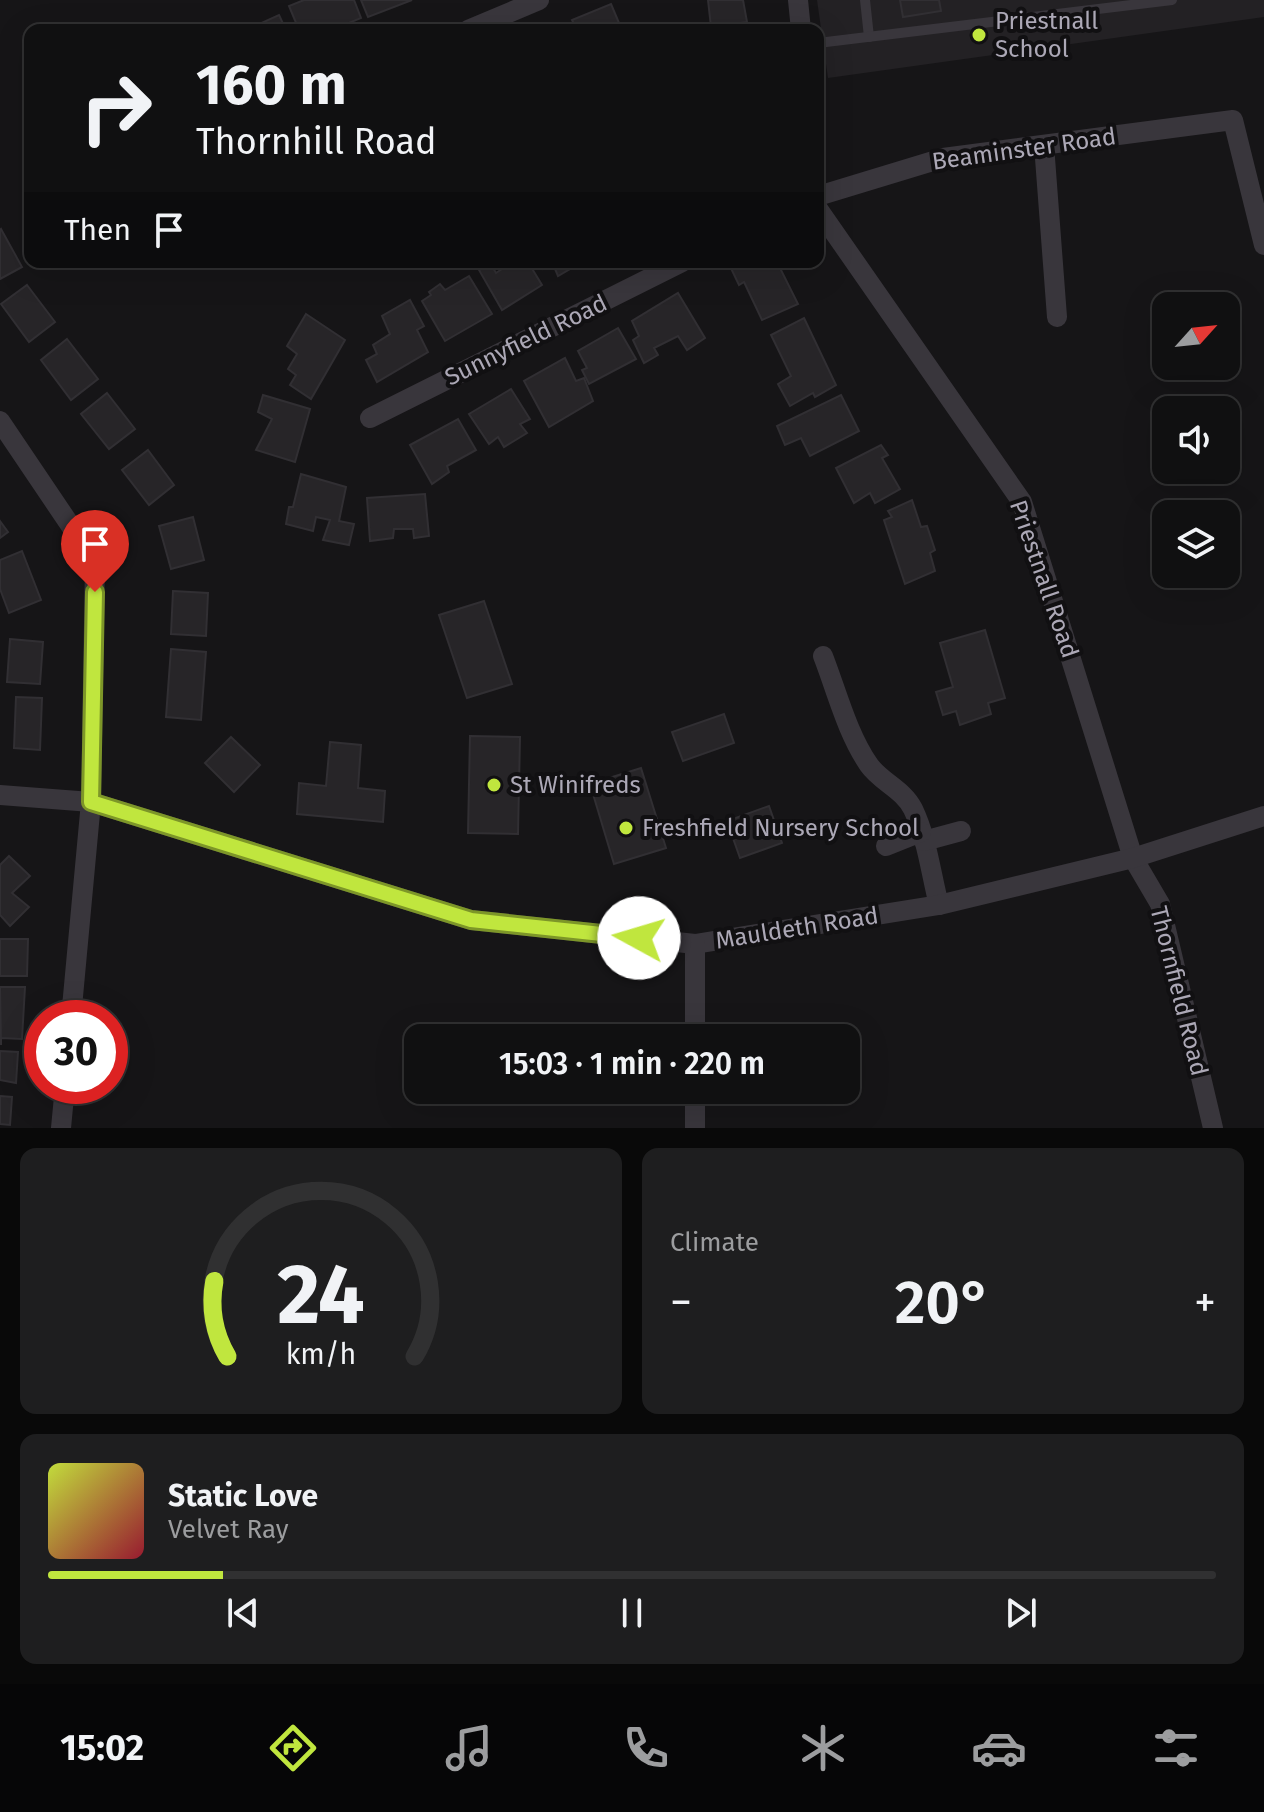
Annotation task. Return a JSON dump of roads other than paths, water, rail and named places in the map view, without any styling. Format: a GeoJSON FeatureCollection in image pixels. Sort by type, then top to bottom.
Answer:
{"type":"FeatureCollection","features":[{"type":"Feature","properties":{"kind":"street"},"geometry":{"type":"LineString","coordinates":[[482,24],[539,0]]}},
{"type":"Feature","properties":{"kind":"street"},"geometry":{"type":"LineString","coordinates":[[798,0],[800,24]]}},
{"type":"Feature","properties":{"kind":"street","name":"Beaminster Road"},"geometry":{"type":"LineString","coordinates":[[824,194],[943,158],[1233,120],[1264,245]]}},
{"type":"Feature","properties":{"kind":"street"},"geometry":{"type":"LineString","coordinates":[[1044,145],[1057,317]]}},
{"type":"Feature","properties":{"kind":"street","name":"Priestnall Road"},"geometry":{"type":"LineString","coordinates":[[824,218],[1022,502],[1133,858]]}},
{"type":"Feature","properties":{"kind":"street","name":"Sunnyfield Road"},"geometry":{"type":"LineString","coordinates":[[370,418],[670,268]]}},
{"type":"Feature","properties":{"kind":"street"},"geometry":{"type":"LineString","coordinates":[[0,421],[95,562],[91,802],[73,1000]]}},
{"type":"Feature","properties":{"kind":"street"},"geometry":{"type":"LineString","coordinates":[[823,656],[857,746],[871,769],[899,791],[912,807],[939,905]]}},
{"type":"Feature","properties":{"kind":"street","name":"Mauldeth Road"},"geometry":{"type":"LineString","coordinates":[[0,795],[91,802],[471,920],[695,944],[939,905],[1133,858],[1264,816]]}},
{"type":"Feature","properties":{"kind":"street"},"geometry":{"type":"LineString","coordinates":[[886,846],[961,831]]}},
{"type":"Feature","properties":{"kind":"street","name":"Thornfield Road"},"geometry":{"type":"LineString","coordinates":[[1133,858],[1160,904],[1213,1128]]}},
{"type":"Feature","properties":{"kind":"street"},"geometry":{"type":"LineString","coordinates":[[695,944],[695,1024]]}},
{"type":"Feature","properties":{"kind":"street"},"geometry":{"type":"LineString","coordinates":[[61,1128],[63,1104]]}},
{"type":"Feature","properties":{"kind":"street"},"geometry":{"type":"LineString","coordinates":[[695,1104],[695,1128]]}},
{"type":"Feature","properties":{"kind":"lane"},"geometry":{"type":"LineString","coordinates":[[865,0],[869,37]]}},
{"type":"Feature","properties":{"kind":"lane"},"geometry":{"type":"LineString","coordinates":[[824,42],[1172,0]]}},
{"type":"Feature","properties":{"kind":"place","name":"Priestnall School"},"geometry":{"type":"Point","coordinates":[979,35]}},
{"type":"Feature","properties":{"kind":"place","name":"St Winifreds"},"geometry":{"type":"Point","coordinates":[494,785]}},
{"type":"Feature","properties":{"kind":"place","name":"Freshfield Nursery School"},"geometry":{"type":"Point","coordinates":[626,828]}}]}
